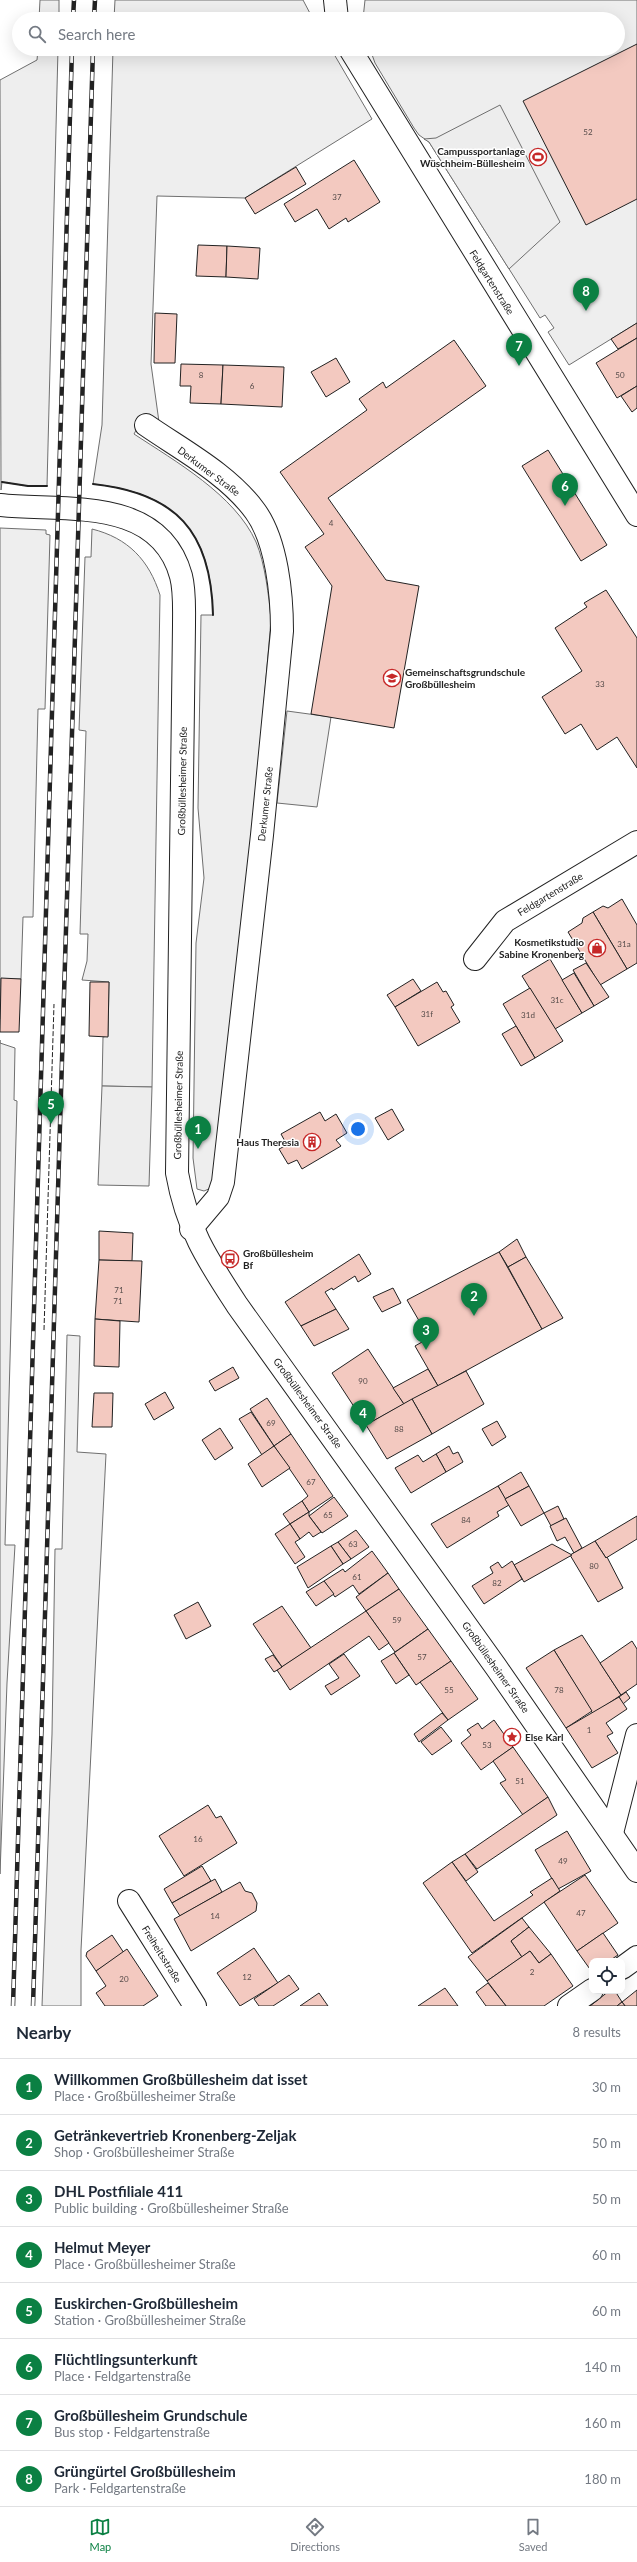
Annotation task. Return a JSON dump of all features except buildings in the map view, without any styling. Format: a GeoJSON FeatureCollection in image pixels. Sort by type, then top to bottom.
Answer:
{"type":"FeatureCollection","features":[{"type":"Feature","properties":{"kind":"street","name":"Feldgartenstraße"},"geometry":{"type":"LineString","coordinates":[[354,56],[364,75],[637,515]]}},
{"type":"Feature","properties":{"kind":"street","name":"Derkumer Straße"},"geometry":{"type":"LineString","coordinates":[[146,425],[232,486],[256,512],[264,526],[278,577],[282,605],[282,631],[262,835],[224,1182],[218,1197],[191,1229]]}},
{"type":"Feature","properties":{"kind":"street","name":"Großbüllesheimer Straße"},"geometry":{"type":"LineString","coordinates":[[0,505],[96,510],[126,517],[155,535],[166,548],[181,576],[184,625],[177,1173],[191,1229],[205,1256],[244,1314],[342,1449],[612,1832],[637,1871]]}},
{"type":"Feature","properties":{"kind":"street","name":"Feldgartenstraße"},"geometry":{"type":"LineString","coordinates":[[475,959],[505,921],[637,842]]}},
{"type":"Feature","properties":{"kind":"street"},"geometry":{"type":"LineString","coordinates":[[612,1832],[637,1735]]}},
{"type":"Feature","properties":{"kind":"street","name":"Freiheitsstraße"},"geometry":{"type":"LineString","coordinates":[[129,1901],[195,2006]]}},
{"type":"Feature","properties":{"kind":"street"},"geometry":{"type":"LineString","coordinates":[[625,1966],[637,1957]]}},
{"type":"Feature","properties":{"kind":"street"},"geometry":{"type":"LineString","coordinates":[[570,2006],[589,1992]]}},
{"type":"Feature","properties":{"kind":"shaded area"},"geometry":{"type":"Polygon","coordinates":[[[40,0],[59,0],[59,12],[39,12],[40,0]]]}},
{"type":"Feature","properties":{"kind":"shaded area"},"geometry":{"type":"Polygon","coordinates":[[[115,0],[303,0],[309,12],[114,12],[115,0]]]}},
{"type":"Feature","properties":{"kind":"shaded area","name":"Campussportanlage Wüschheim-Büllesheim"},"geometry":{"type":"Polygon","coordinates":[[[365,0],[637,0],[637,323],[569,365],[548,332],[554,328],[545,315],[540,318],[429,142],[419,135],[414,128],[375,63],[372,56],[625,56],[625,12],[364,12],[365,0]]]}},
{"type":"Feature","properties":{"kind":"shaded area"},"geometry":{"type":"Polygon","coordinates":[[[37,56],[58,56],[47,486],[28,486],[2,482],[1,490],[0,80],[37,60],[37,56]]]}},
{"type":"Feature","properties":{"kind":"shaded area"},"geometry":{"type":"Polygon","coordinates":[[[113,56],[335,56],[372,119],[245,198],[157,196],[151,364],[159,422],[145,414],[134,434],[202,480],[234,509],[246,525],[256,542],[262,560],[268,591],[271,620],[256,795],[215,1170],[211,1188],[204,1191],[197,1189],[193,1158],[196,943],[204,878],[198,808],[201,615],[213,615],[211,586],[205,560],[196,539],[183,521],[167,507],[146,496],[122,489],[93,484],[102,425],[113,56]]]}},
{"type":"Feature","properties":{"kind":"shaded area"},"geometry":{"type":"Polygon","coordinates":[[[500,105],[560,222],[509,269],[429,142],[424,139],[436,138],[500,105]]]}},
{"type":"Feature","properties":{"kind":"shaded area"},"geometry":{"type":"Polygon","coordinates":[[[0,528],[46,530],[46,534],[50,535],[45,709],[38,709],[33,917],[23,917],[21,979],[1,979],[0,1019],[0,528]]]}},
{"type":"Feature","properties":{"kind":"shaded area"},"geometry":{"type":"Polygon","coordinates":[[[92,529],[116,538],[135,552],[150,571],[160,595],[152,1087],[102,1086],[103,1037],[108,1036],[109,982],[82,980],[87,961],[88,934],[80,934],[86,731],[79,730],[85,557],[91,557],[92,529]]]}},
{"type":"Feature","properties":{"kind":"shaded area"},"geometry":{"type":"Polygon","coordinates":[[[287,711],[331,717],[317,807],[277,803],[287,711]]]}},
{"type":"Feature","properties":{"kind":"shaded area"},"geometry":{"type":"Polygon","coordinates":[[[0,1043],[15,1048],[14,1100],[17,1101],[5,1545],[15,1545],[7,1683],[0,1874],[0,1043]]]}},
{"type":"Feature","properties":{"kind":"shaded area"},"geometry":{"type":"Polygon","coordinates":[[[102,1086],[152,1087],[149,1186],[98,1185],[102,1086]]]}},
{"type":"Feature","properties":{"kind":"shaded area"},"geometry":{"type":"Polygon","coordinates":[[[67,1335],[80,1336],[77,1452],[106,1454],[81,1950],[81,2006],[42,2006],[52,1734],[55,1549],[62,1549],[67,1335]]]}},
{"type":"Feature","properties":{"kind":"railway"},"geometry":{"type":"LineString","coordinates":[[73,12],[74,0]]}},
{"type":"Feature","properties":{"kind":"railway"},"geometry":{"type":"LineString","coordinates":[[94,12],[95,0]]}},
{"type":"Feature","properties":{"kind":"railway"},"geometry":{"type":"LineString","coordinates":[[13,2006],[72,56]]}},
{"type":"Feature","properties":{"kind":"railway"},"geometry":{"type":"LineString","coordinates":[[33,2006],[93,56]]}},
{"type":"Feature","properties":{"kind":"fence"},"geometry":{"type":"LineString","coordinates":[[44,1330],[54,1004]]}},
{"type":"Feature","properties":{"kind":"wall"},"geometry":{"type":"LineString","coordinates":[[2,482],[28,486],[47,486]]}},
{"type":"Feature","properties":{"kind":"wall"},"geometry":{"type":"LineString","coordinates":[[93,484],[122,489],[146,496],[167,507],[183,521],[196,539],[205,560],[211,586],[213,615]]}},
{"type":"Feature","properties":{"kind":"place","name":"Campussportanlage Wüschheim-Büllesheim"},"geometry":{"type":"Point","coordinates":[538,157]}},
{"type":"Feature","properties":{"kind":"place","name":"Grüngürtel Großbüllesheim"},"geometry":{"type":"Point","coordinates":[586,311]}},
{"type":"Feature","properties":{"kind":"place","name":"Großbüllesheim Grundschule"},"geometry":{"type":"Point","coordinates":[519,366]}},
{"type":"Feature","properties":{"kind":"place","name":"Flüchtlingsunterkunft"},"geometry":{"type":"Point","coordinates":[565,506]}},
{"type":"Feature","properties":{"kind":"place","name":"Gemeinschaftsgrundschule Großbüllesheim"},"geometry":{"type":"Point","coordinates":[392,678]}},
{"type":"Feature","properties":{"kind":"place","name":"Kosmetikstudio Sabine Kronenberg"},"geometry":{"type":"Point","coordinates":[597,948]}},
{"type":"Feature","properties":{"kind":"place","name":"Euskirchen-Großbüllesheim"},"geometry":{"type":"Point","coordinates":[51,1124]}},
{"type":"Feature","properties":{"kind":"place","name":"Haus Theresia"},"geometry":{"type":"Point","coordinates":[312,1142]}},
{"type":"Feature","properties":{"kind":"place","name":"Willkommen Großbüllesheim dat isset"},"geometry":{"type":"Point","coordinates":[198,1149]}},
{"type":"Feature","properties":{"kind":"place","name":"Großbüllesheim Bf"},"geometry":{"type":"Point","coordinates":[230,1259]}},
{"type":"Feature","properties":{"kind":"place","name":"Getränkevertrieb Kronenberg-Zeljak"},"geometry":{"type":"Point","coordinates":[474,1316]}},
{"type":"Feature","properties":{"kind":"place","name":"DHL Postfiliale 411"},"geometry":{"type":"Point","coordinates":[426,1350]}},
{"type":"Feature","properties":{"kind":"place","name":"Helmut Meyer"},"geometry":{"type":"Point","coordinates":[363,1433]}},
{"type":"Feature","properties":{"kind":"place","name":"Else Karl"},"geometry":{"type":"Point","coordinates":[512,1737]}}]}
